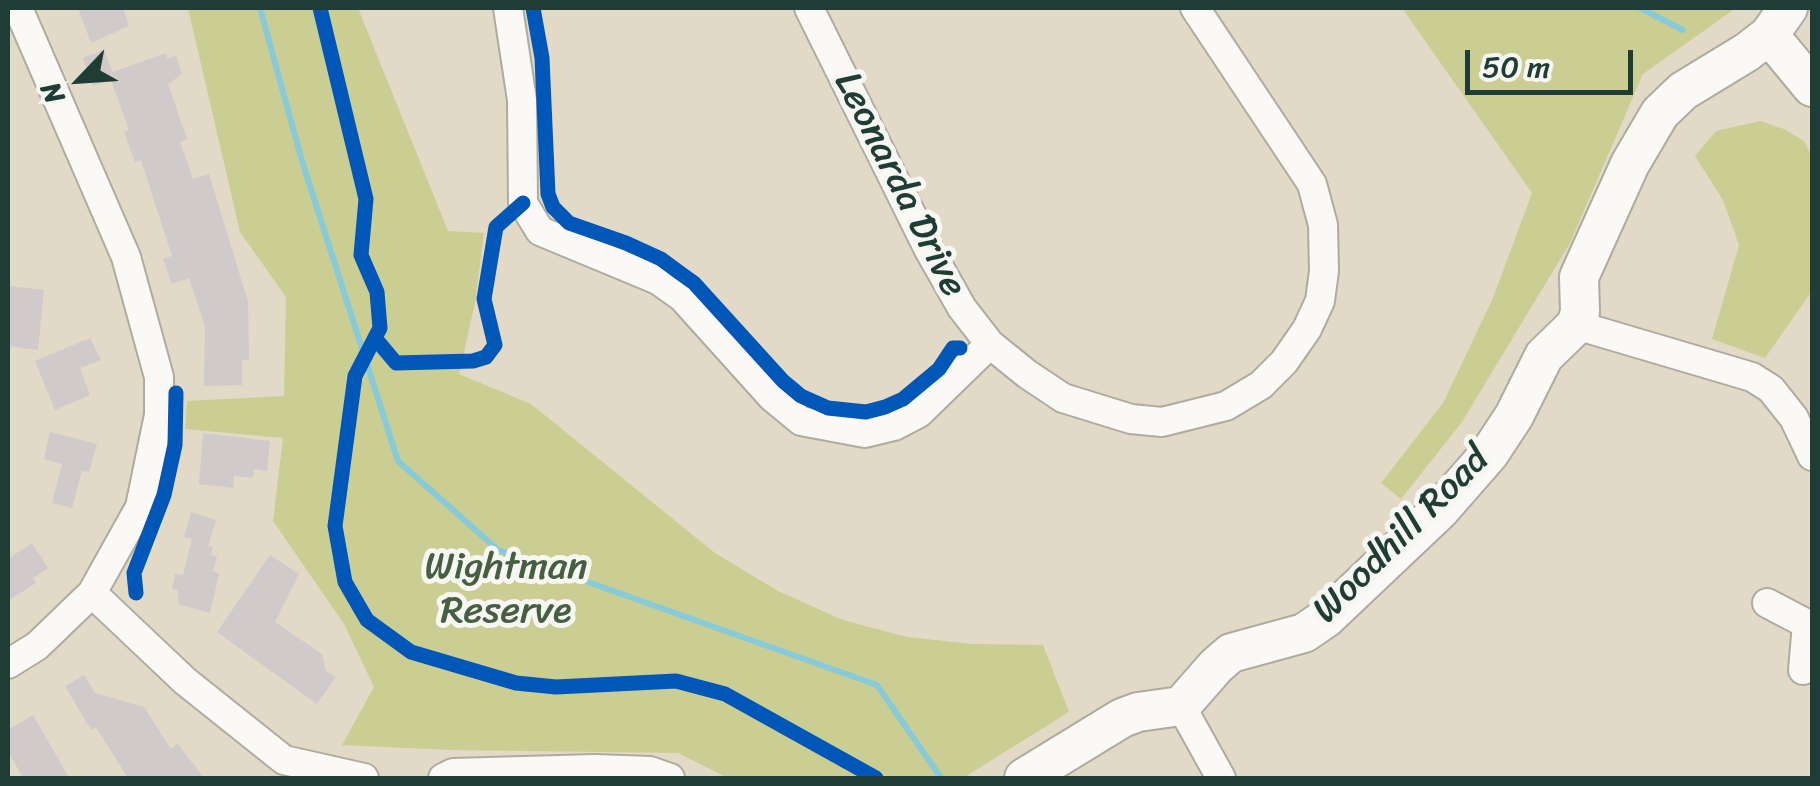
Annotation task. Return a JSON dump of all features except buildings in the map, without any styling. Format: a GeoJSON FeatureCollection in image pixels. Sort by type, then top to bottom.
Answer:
{"type":"FeatureCollection","features":[{"type":"Feature","properties":{"kind":"street"},"geometry":{"type":"LineString","coordinates":[[8,664],[37,646],[92,593],[140,507],[159,415],[159,377],[126,257],[18,8]]}},
{"type":"Feature","properties":{"kind":"street"},"geometry":{"type":"LineString","coordinates":[[508,8],[522,100],[522,203],[540,232],[658,280],[682,297],[772,396],[801,421],[865,434],[894,426],[919,412],[990,344]]}},
{"type":"Feature","properties":{"kind":"street","name":"Leonarda Drive"},"geometry":{"type":"LineString","coordinates":[[809,8],[928,248],[962,308],[990,344],[1064,398],[1131,419],[1162,422],[1226,406],[1261,385],[1284,362],[1307,329],[1320,301],[1324,271],[1322,225],[1312,184],[1196,8]]}},
{"type":"Feature","properties":{"kind":"street"},"geometry":{"type":"LineString","coordinates":[[1812,87],[1778,21],[1747,52],[1684,90],[1660,114],[1630,164],[1580,277],[1576,325],[1752,378],[1771,389],[1794,418],[1812,456]]}},
{"type":"Feature","properties":{"kind":"street","name":"Woodhill Road"},"geometry":{"type":"LineString","coordinates":[[1181,706],[1231,653],[1304,634],[1326,618],[1440,510],[1489,454],[1514,416],[1544,356],[1576,325]]}},
{"type":"Feature","properties":{"kind":"street"},"geometry":{"type":"LineString","coordinates":[[92,593],[185,681],[284,760],[364,778]]}},
{"type":"Feature","properties":{"kind":"street"},"geometry":{"type":"LineString","coordinates":[[1766,603],[1810,622],[1803,670]]}},
{"type":"Feature","properties":{"kind":"street"},"geometry":{"type":"LineString","coordinates":[[1024,778],[1122,718],[1181,706],[1221,778]]}},
{"type":"Feature","properties":{"kind":"street"},"geometry":{"type":"LineString","coordinates":[[443,778],[454,773],[596,770],[650,771],[670,778]]}},
{"type":"Feature","properties":{"kind":"green space","name":"Wightman Reserve"},"geometry":{"type":"Polygon","coordinates":[[[188,8],[358,8],[448,231],[484,233],[475,303],[459,374],[531,404],[715,553],[778,591],[843,620],[907,637],[973,644],[1043,645],[1069,712],[963,778],[728,778],[678,753],[342,745],[374,687],[344,624],[273,521],[283,438],[185,429],[187,401],[284,396],[286,297],[240,232],[188,8]]]}},
{"type":"Feature","properties":{"kind":"green space"},"geometry":{"type":"Polygon","coordinates":[[[1402,8],[1736,8],[1643,74],[1570,243],[1462,422],[1401,499],[1381,483],[1443,403],[1493,298],[1532,193],[1402,8]]]}},
{"type":"Feature","properties":{"kind":"green space"},"geometry":{"type":"Polygon","coordinates":[[[1760,121],[1804,141],[1812,157],[1812,291],[1765,358],[1712,339],[1739,245],[1723,200],[1695,156],[1716,131],[1760,121]]]}},
{"type":"Feature","properties":{"kind":"waterway"},"geometry":{"type":"LineString","coordinates":[[260,8],[302,161],[398,461],[498,550],[877,685],[941,778]]}},
{"type":"Feature","properties":{"kind":"waterway"},"geometry":{"type":"LineString","coordinates":[[1640,8],[1683,30]]}},
{"type":"Feature","properties":{"kind":"cycle path"},"geometry":{"type":"LineString","coordinates":[[320,8],[366,199],[361,255],[377,292],[380,328],[355,376],[335,526],[345,582],[367,620],[411,652],[516,683],[556,687],[676,681],[725,694],[876,778]]}},
{"type":"Feature","properties":{"kind":"cycle path"},"geometry":{"type":"LineString","coordinates":[[533,8],[542,58],[548,194],[553,207],[569,223],[661,259],[694,283],[783,381],[801,396],[828,408],[866,412],[903,399],[939,369],[953,348],[960,348]]}},
{"type":"Feature","properties":{"kind":"cycle path"},"geometry":{"type":"LineString","coordinates":[[375,338],[396,363],[473,361],[486,357],[495,345],[484,299],[496,227],[523,203]]}},
{"type":"Feature","properties":{"kind":"cycle path"},"geometry":{"type":"LineString","coordinates":[[136,593],[134,573],[164,495],[175,445],[176,393]]}}]}
